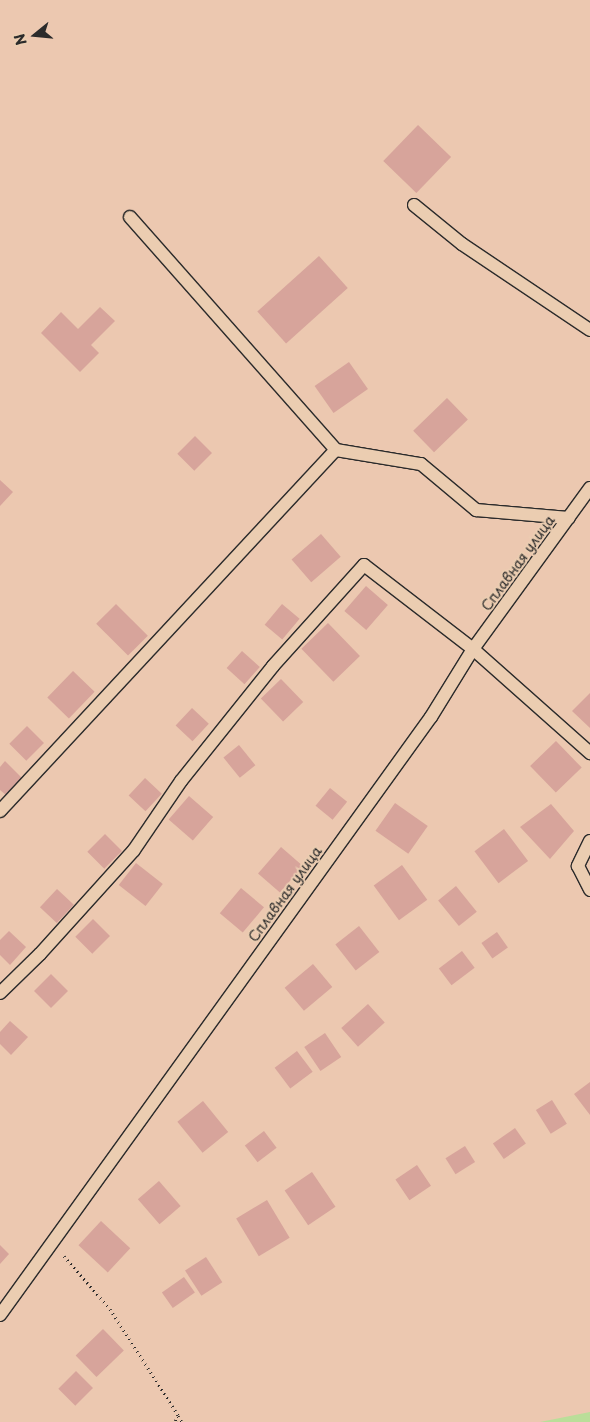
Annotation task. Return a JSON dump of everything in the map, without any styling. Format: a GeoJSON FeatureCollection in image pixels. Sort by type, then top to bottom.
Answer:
{"type":"FeatureCollection","features":[{"type":"Feature","properties":{"kind":"lane"},"geometry":{"type":"LineString","coordinates":[[414,205],[462,244],[590,330]]}},
{"type":"Feature","properties":{"kind":"lane"},"geometry":{"type":"LineString","coordinates":[[130,217],[336,450],[420,464],[476,510],[569,518]]}},
{"type":"Feature","properties":{"kind":"lane"},"geometry":{"type":"LineString","coordinates":[[0,811],[336,450]]}},
{"type":"Feature","properties":{"kind":"lane","name":"Сплавная улица"},"geometry":{"type":"LineString","coordinates":[[0,1315],[432,717],[473,649],[590,488]]}},
{"type":"Feature","properties":{"kind":"lane"},"geometry":{"type":"LineString","coordinates":[[0,992],[40,954],[134,850],[181,781],[273,666],[364,565],[473,649],[590,753]]}},
{"type":"Feature","properties":{"kind":"lane"},"geometry":{"type":"LineString","coordinates":[[590,841],[578,866],[590,890]]}},
{"type":"Feature","properties":{"kind":"path"},"geometry":{"type":"LineString","coordinates":[[52,1242],[110,1309],[182,1422]]}},
{"type":"Feature","properties":{"kind":"path"},"geometry":{"type":"LineString","coordinates":[[175,1422],[178,1415]]}},
{"type":"Feature","properties":{"kind":"green space"},"geometry":{"type":"Polygon","coordinates":[[[590,1412],[590,1422],[540,1422],[590,1412]]]}},
{"type":"Feature","properties":{"kind":"building"},"geometry":{"type":"Polygon","coordinates":[[[418,125],[451,157],[416,193],[383,161],[418,125]]]}},
{"type":"Feature","properties":{"kind":"building"},"geometry":{"type":"Polygon","coordinates":[[[319,256],[348,288],[286,343],[257,312],[319,256]]]}},
{"type":"Feature","properties":{"kind":"building"},"geometry":{"type":"Polygon","coordinates":[[[100,307],[115,321],[91,345],[99,353],[80,372],[41,333],[61,312],[78,329],[100,307]]]}},
{"type":"Feature","properties":{"kind":"building"},"geometry":{"type":"Polygon","coordinates":[[[349,362],[368,389],[334,413],[315,386],[349,362]]]}},
{"type":"Feature","properties":{"kind":"building"},"geometry":{"type":"Polygon","coordinates":[[[447,398],[468,420],[434,452],[413,431],[447,398]]]}},
{"type":"Feature","properties":{"kind":"building"},"geometry":{"type":"Polygon","coordinates":[[[195,436],[212,453],[194,471],[177,454],[195,436]]]}},
{"type":"Feature","properties":{"kind":"building"},"geometry":{"type":"Polygon","coordinates":[[[0,480],[13,492],[0,506],[0,480]]]}},
{"type":"Feature","properties":{"kind":"building"},"geometry":{"type":"Polygon","coordinates":[[[321,534],[341,557],[311,582],[292,560],[321,534]]]}},
{"type":"Feature","properties":{"kind":"building"},"geometry":{"type":"Polygon","coordinates":[[[366,586],[388,605],[366,630],[344,611],[366,586]]]}},
{"type":"Feature","properties":{"kind":"building"},"geometry":{"type":"Polygon","coordinates":[[[116,604],[148,636],[128,656],[96,624],[116,604]]]}},
{"type":"Feature","properties":{"kind":"building"},"geometry":{"type":"Polygon","coordinates":[[[282,604],[300,619],[282,639],[265,625],[282,604]]]}},
{"type":"Feature","properties":{"kind":"building"},"geometry":{"type":"Polygon","coordinates":[[[328,623],[360,656],[333,682],[301,649],[328,623]]]}},
{"type":"Feature","properties":{"kind":"building"},"geometry":{"type":"Polygon","coordinates":[[[242,651],[260,667],[244,684],[227,668],[242,651]]]}},
{"type":"Feature","properties":{"kind":"building"},"geometry":{"type":"Polygon","coordinates":[[[73,671],[95,692],[69,718],[47,698],[73,671]]]}},
{"type":"Feature","properties":{"kind":"building"},"geometry":{"type":"Polygon","coordinates":[[[281,679],[303,702],[283,721],[261,698],[281,679]]]}},
{"type":"Feature","properties":{"kind":"building"},"geometry":{"type":"Polygon","coordinates":[[[590,693],[590,728],[572,711],[590,693]]]}},
{"type":"Feature","properties":{"kind":"building"},"geometry":{"type":"Polygon","coordinates":[[[192,708],[209,724],[192,741],[176,726],[192,708]]]}},
{"type":"Feature","properties":{"kind":"building"},"geometry":{"type":"Polygon","coordinates":[[[27,726],[44,743],[26,761],[9,744],[27,726]]]}},
{"type":"Feature","properties":{"kind":"building"},"geometry":{"type":"Polygon","coordinates":[[[556,741],[582,768],[556,793],[530,766],[556,741]]]}},
{"type":"Feature","properties":{"kind":"building"},"geometry":{"type":"Polygon","coordinates":[[[239,745],[255,765],[240,778],[223,758],[239,745]]]}},
{"type":"Feature","properties":{"kind":"building"},"geometry":{"type":"Polygon","coordinates":[[[5,761],[22,778],[6,795],[0,790],[0,767],[5,761]]]}},
{"type":"Feature","properties":{"kind":"building"},"geometry":{"type":"Polygon","coordinates":[[[145,778],[162,794],[145,811],[129,796],[145,778]]]}},
{"type":"Feature","properties":{"kind":"building"},"geometry":{"type":"Polygon","coordinates":[[[330,788],[347,802],[333,820],[316,806],[330,788]]]}},
{"type":"Feature","properties":{"kind":"building"},"geometry":{"type":"Polygon","coordinates":[[[189,796],[213,817],[193,840],[169,819],[189,796]]]}},
{"type":"Feature","properties":{"kind":"building"},"geometry":{"type":"Polygon","coordinates":[[[395,803],[428,826],[408,854],[375,831],[395,803]]]}},
{"type":"Feature","properties":{"kind":"building"},"geometry":{"type":"Polygon","coordinates":[[[551,804],[574,831],[550,859],[520,827],[551,804]]]}},
{"type":"Feature","properties":{"kind":"building"},"geometry":{"type":"Polygon","coordinates":[[[504,829],[528,861],[499,883],[474,851],[504,829]]]}},
{"type":"Feature","properties":{"kind":"building"},"geometry":{"type":"Polygon","coordinates":[[[105,834],[122,851],[104,869],[87,852],[105,834]]]}},
{"type":"Feature","properties":{"kind":"building"},"geometry":{"type":"Polygon","coordinates":[[[281,847],[303,866],[280,892],[258,873],[281,847]]]}},
{"type":"Feature","properties":{"kind":"building"},"geometry":{"type":"Polygon","coordinates":[[[136,863],[163,884],[146,906],[119,885],[136,863]]]}},
{"type":"Feature","properties":{"kind":"building"},"geometry":{"type":"Polygon","coordinates":[[[402,865],[427,900],[399,920],[374,886],[402,865]]]}},
{"type":"Feature","properties":{"kind":"building"},"geometry":{"type":"Polygon","coordinates":[[[456,886],[477,912],[459,926],[438,900],[456,886]]]}},
{"type":"Feature","properties":{"kind":"building"},"geometry":{"type":"Polygon","coordinates":[[[241,888],[264,907],[243,933],[220,913],[241,888]]]}},
{"type":"Feature","properties":{"kind":"building"},"geometry":{"type":"Polygon","coordinates":[[[57,889],[74,905],[57,923],[40,907],[57,889]]]}},
{"type":"Feature","properties":{"kind":"building"},"geometry":{"type":"Polygon","coordinates":[[[93,919],[110,936],[92,954],[75,937],[93,919]]]}},
{"type":"Feature","properties":{"kind":"building"},"geometry":{"type":"Polygon","coordinates":[[[359,926],[379,952],[356,970],[335,944],[359,926]]]}},
{"type":"Feature","properties":{"kind":"building"},"geometry":{"type":"Polygon","coordinates":[[[9,931],[26,947],[10,965],[0,955],[0,940],[9,931]]]}},
{"type":"Feature","properties":{"kind":"building"},"geometry":{"type":"Polygon","coordinates":[[[497,932],[508,948],[492,958],[481,943],[497,932]]]}},
{"type":"Feature","properties":{"kind":"building"},"geometry":{"type":"Polygon","coordinates":[[[462,951],[475,968],[451,985],[439,968],[462,951]]]}},
{"type":"Feature","properties":{"kind":"building"},"geometry":{"type":"Polygon","coordinates":[[[313,964],[332,987],[304,1011],[285,988],[313,964]]]}},
{"type":"Feature","properties":{"kind":"building"},"geometry":{"type":"Polygon","coordinates":[[[51,974],[68,991],[51,1008],[34,991],[51,974]]]}},
{"type":"Feature","properties":{"kind":"building"},"geometry":{"type":"Polygon","coordinates":[[[368,1004],[385,1023],[358,1047],[341,1028],[368,1004]]]}},
{"type":"Feature","properties":{"kind":"building"},"geometry":{"type":"Polygon","coordinates":[[[10,1021],[28,1037],[11,1055],[0,1044],[0,1032],[10,1021]]]}},
{"type":"Feature","properties":{"kind":"building"},"geometry":{"type":"Polygon","coordinates":[[[325,1033],[341,1057],[320,1071],[304,1047],[325,1033]]]}},
{"type":"Feature","properties":{"kind":"building"},"geometry":{"type":"Polygon","coordinates":[[[297,1051],[313,1072],[290,1089],[275,1068],[297,1051]]]}},
{"type":"Feature","properties":{"kind":"building"},"geometry":{"type":"Polygon","coordinates":[[[590,1082],[590,1115],[574,1094],[590,1082]]]}},
{"type":"Feature","properties":{"kind":"building"},"geometry":{"type":"Polygon","coordinates":[[[552,1100],[567,1124],[551,1134],[536,1110],[552,1100]]]}},
{"type":"Feature","properties":{"kind":"building"},"geometry":{"type":"Polygon","coordinates":[[[203,1101],[228,1132],[203,1153],[177,1122],[203,1101]]]}},
{"type":"Feature","properties":{"kind":"building"},"geometry":{"type":"Polygon","coordinates":[[[515,1128],[526,1144],[504,1159],[493,1143],[515,1128]]]}},
{"type":"Feature","properties":{"kind":"building"},"geometry":{"type":"Polygon","coordinates":[[[264,1131],[277,1148],[257,1162],[245,1145],[264,1131]]]}},
{"type":"Feature","properties":{"kind":"building"},"geometry":{"type":"Polygon","coordinates":[[[465,1146],[475,1162],[456,1174],[445,1158],[465,1146]]]}},
{"type":"Feature","properties":{"kind":"building"},"geometry":{"type":"Polygon","coordinates":[[[417,1165],[431,1186],[409,1200],[395,1180],[417,1165]]]}},
{"type":"Feature","properties":{"kind":"building"},"geometry":{"type":"Polygon","coordinates":[[[312,1172],[335,1207],[308,1225],[285,1190],[312,1172]]]}},
{"type":"Feature","properties":{"kind":"building"},"geometry":{"type":"Polygon","coordinates":[[[159,1181],[181,1206],[160,1224],[138,1199],[159,1181]]]}},
{"type":"Feature","properties":{"kind":"building"},"geometry":{"type":"Polygon","coordinates":[[[267,1200],[290,1238],[259,1256],[236,1219],[267,1200]]]}},
{"type":"Feature","properties":{"kind":"building"},"geometry":{"type":"Polygon","coordinates":[[[101,1221],[130,1248],[108,1272],[78,1245],[101,1221]]]}},
{"type":"Feature","properties":{"kind":"building"},"geometry":{"type":"Polygon","coordinates":[[[0,1245],[9,1254],[0,1264],[0,1245]]]}},
{"type":"Feature","properties":{"kind":"building"},"geometry":{"type":"Polygon","coordinates":[[[206,1257],[222,1282],[201,1296],[185,1271],[206,1257]]]}},
{"type":"Feature","properties":{"kind":"building"},"geometry":{"type":"Polygon","coordinates":[[[184,1277],[195,1293],[173,1308],[162,1292],[184,1277]]]}},
{"type":"Feature","properties":{"kind":"building"},"geometry":{"type":"Polygon","coordinates":[[[103,1329],[124,1351],[97,1377],[76,1355],[103,1329]]]}},
{"type":"Feature","properties":{"kind":"building"},"geometry":{"type":"Polygon","coordinates":[[[76,1371],[93,1388],[75,1406],[58,1389],[76,1371]]]}}]}
